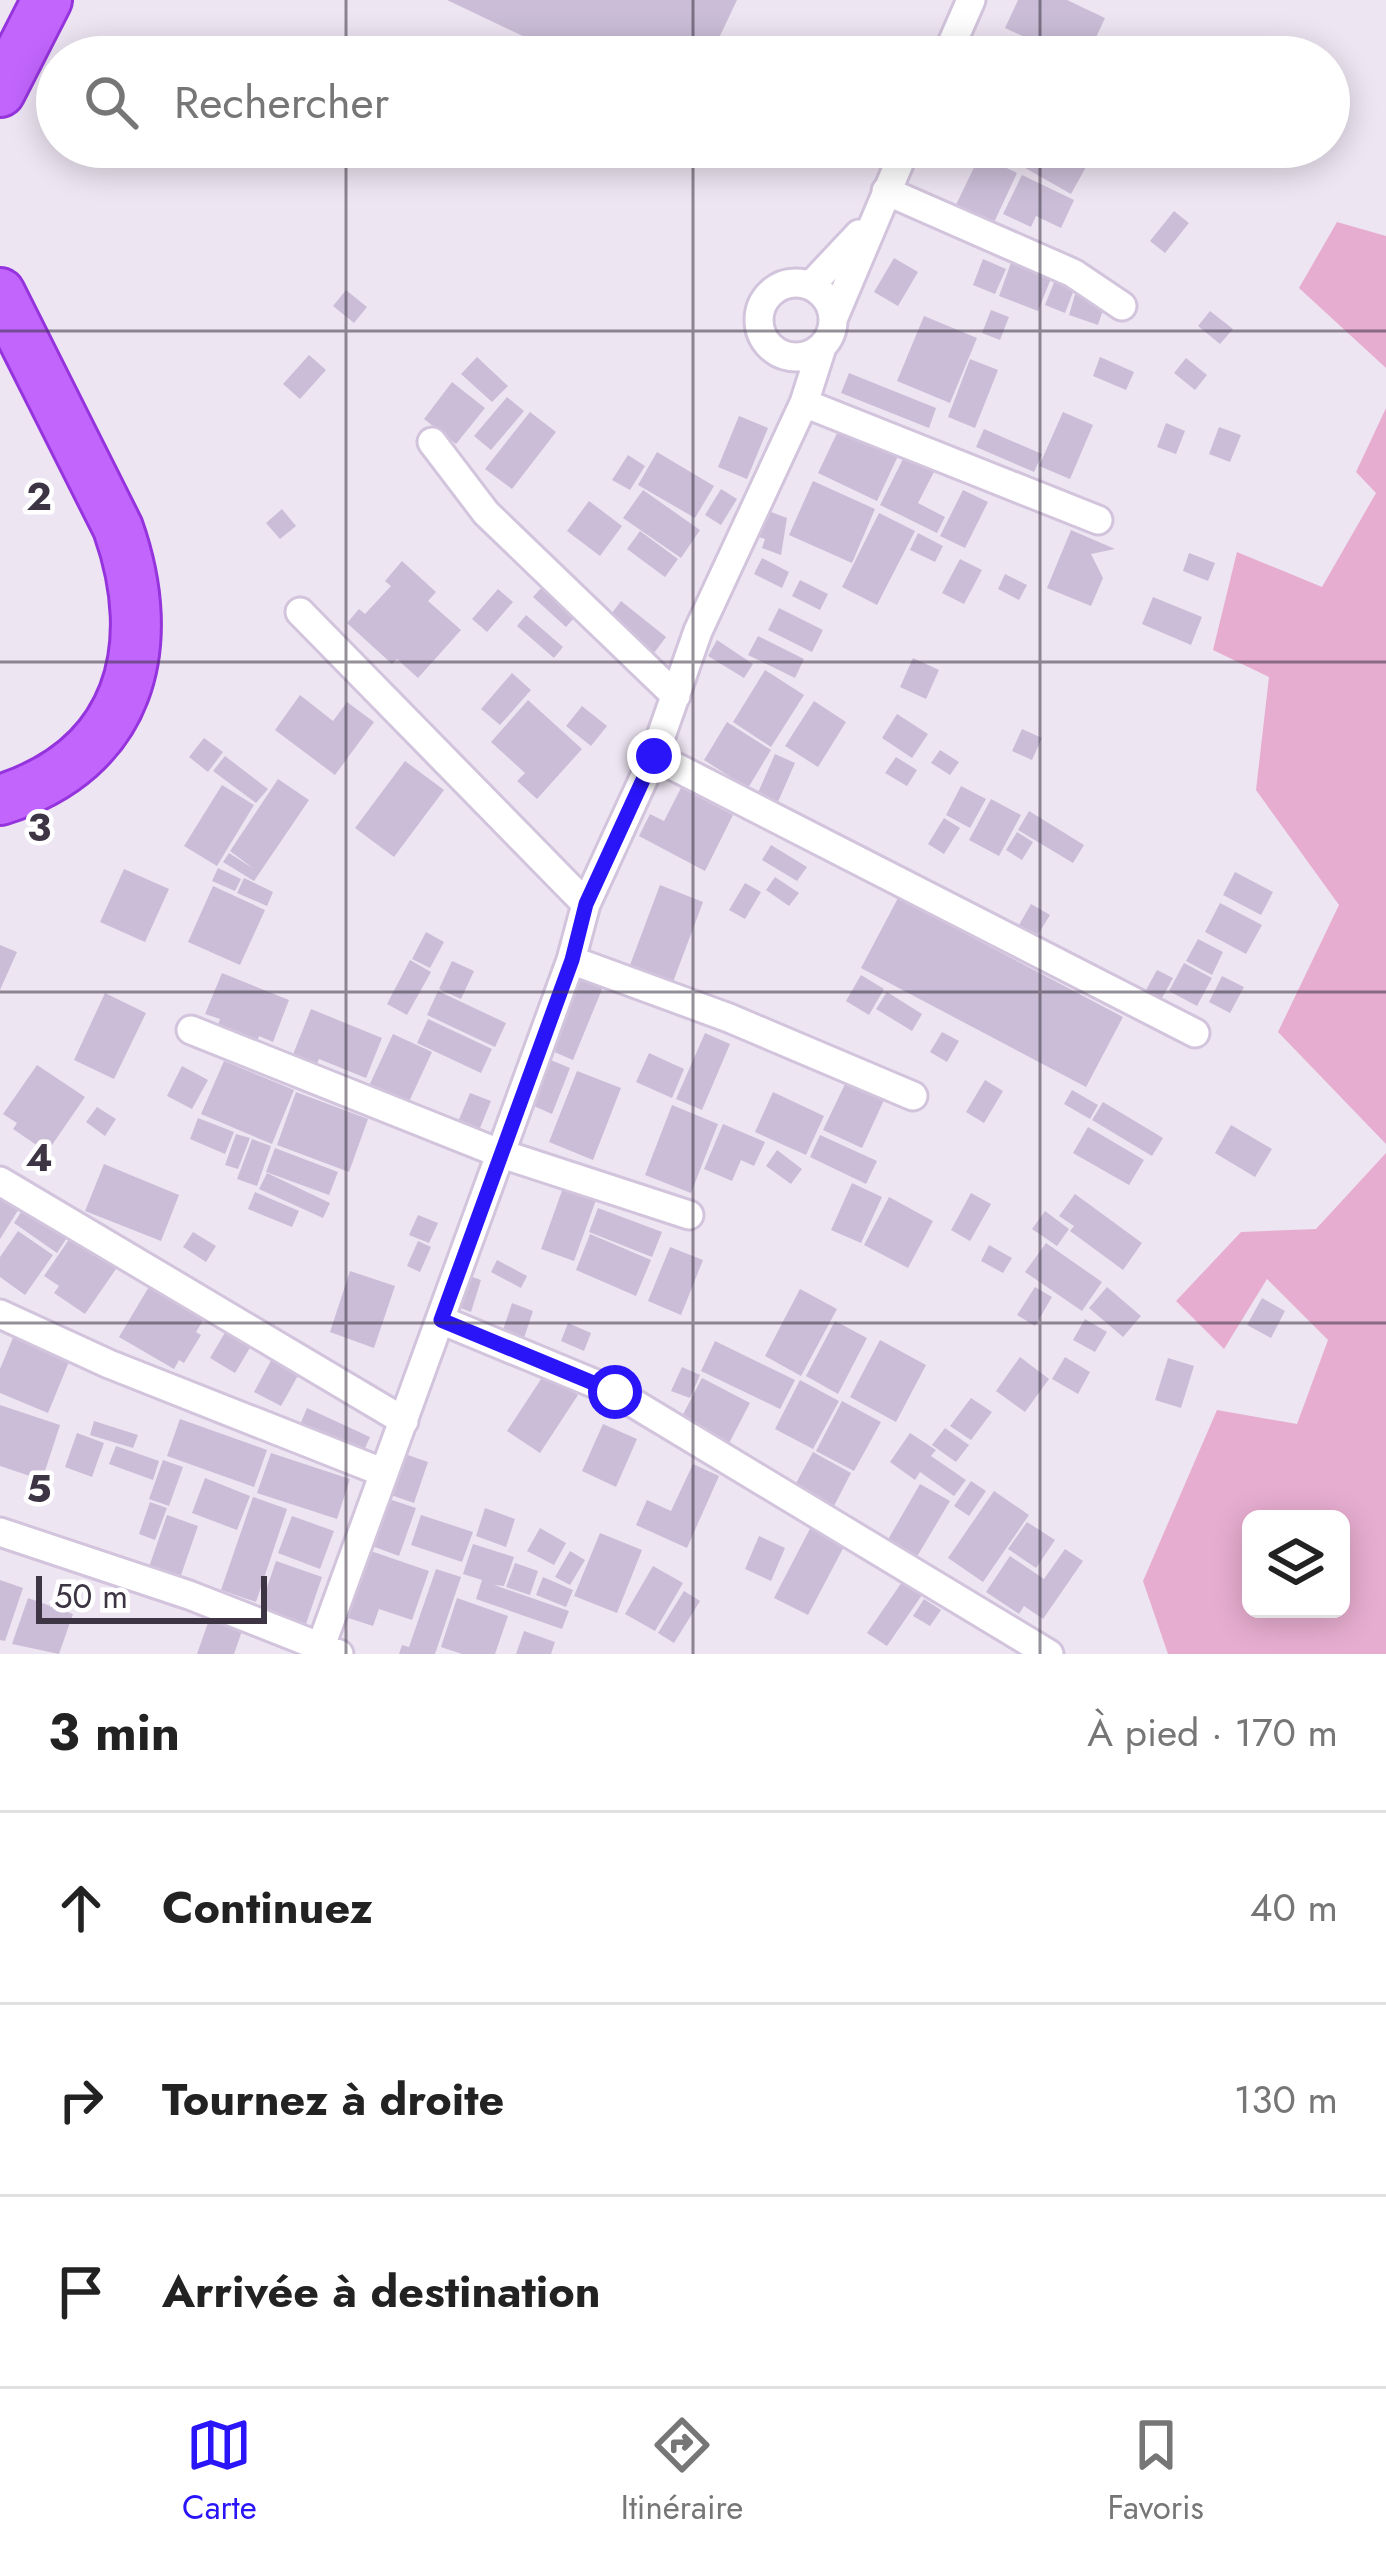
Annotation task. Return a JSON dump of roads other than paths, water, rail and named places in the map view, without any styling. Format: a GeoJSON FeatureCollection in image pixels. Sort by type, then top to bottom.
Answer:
{"type":"FeatureCollection","features":[{"type":"Feature","properties":{"kind":"highway"},"geometry":{"type":"LineString","coordinates":[[0,22],[12,0]]}},
{"type":"Feature","properties":{"kind":"highway"},"geometry":{"type":"LineString","coordinates":[[0,92],[47,0]]}},
{"type":"Feature","properties":{"kind":"highway"},"geometry":{"type":"LineString","coordinates":[[0,293],[118,528],[134,581],[140,628],[127,685],[100,734],[58,772],[0,800]]}},
{"type":"Feature","properties":{"kind":"highway"},"geometry":{"type":"LineString","coordinates":[[0,337],[109,566],[118,639],[110,673],[80,727],[59,752],[0,780]]}},
{"type":"Feature","properties":{"kind":"street"},"geometry":{"type":"LineString","coordinates":[[955,36],[971,0]]}},
{"type":"Feature","properties":{"kind":"street"},"geometry":{"type":"LineString","coordinates":[[0,1532],[326,1651],[382,1472],[572,960],[586,904],[654,756],[698,632],[805,403],[870,222],[896,168]]}},
{"type":"Feature","properties":{"kind":"street"},"geometry":{"type":"LineString","coordinates":[[886,191],[1073,273],[1122,306]]}},
{"type":"Feature","properties":{"kind":"street"},"geometry":{"type":"LineString","coordinates":[[822,347],[792,357],[777,352],[759,326],[760,310],[780,286],[811,285],[870,222]]}},
{"type":"Feature","properties":{"kind":"street"},"geometry":{"type":"LineString","coordinates":[[811,285],[830,303],[834,316]]}},
{"type":"Feature","properties":{"kind":"street"},"geometry":{"type":"LineString","coordinates":[[805,403],[1098,520]]}},
{"type":"Feature","properties":{"kind":"street"},"geometry":{"type":"LineString","coordinates":[[432,442],[486,513],[676,697]]}},
{"type":"Feature","properties":{"kind":"street"},"geometry":{"type":"LineString","coordinates":[[300,612],[586,904]]}},
{"type":"Feature","properties":{"kind":"street"},"geometry":{"type":"LineString","coordinates":[[654,756],[1195,1033]]}},
{"type":"Feature","properties":{"kind":"street"},"geometry":{"type":"LineString","coordinates":[[572,960],[729,1018],[913,1096]]}},
{"type":"Feature","properties":{"kind":"street"},"geometry":{"type":"LineString","coordinates":[[190,1030],[499,1153],[688,1215]]}},
{"type":"Feature","properties":{"kind":"street"},"geometry":{"type":"LineString","coordinates":[[0,1181],[404,1421]]}},
{"type":"Feature","properties":{"kind":"street"},"geometry":{"type":"LineString","coordinates":[[0,1314],[109,1364],[382,1472]]}},
{"type":"Feature","properties":{"kind":"street"},"geometry":{"type":"LineString","coordinates":[[441,1320],[615,1392],[1049,1654]]}}]}
